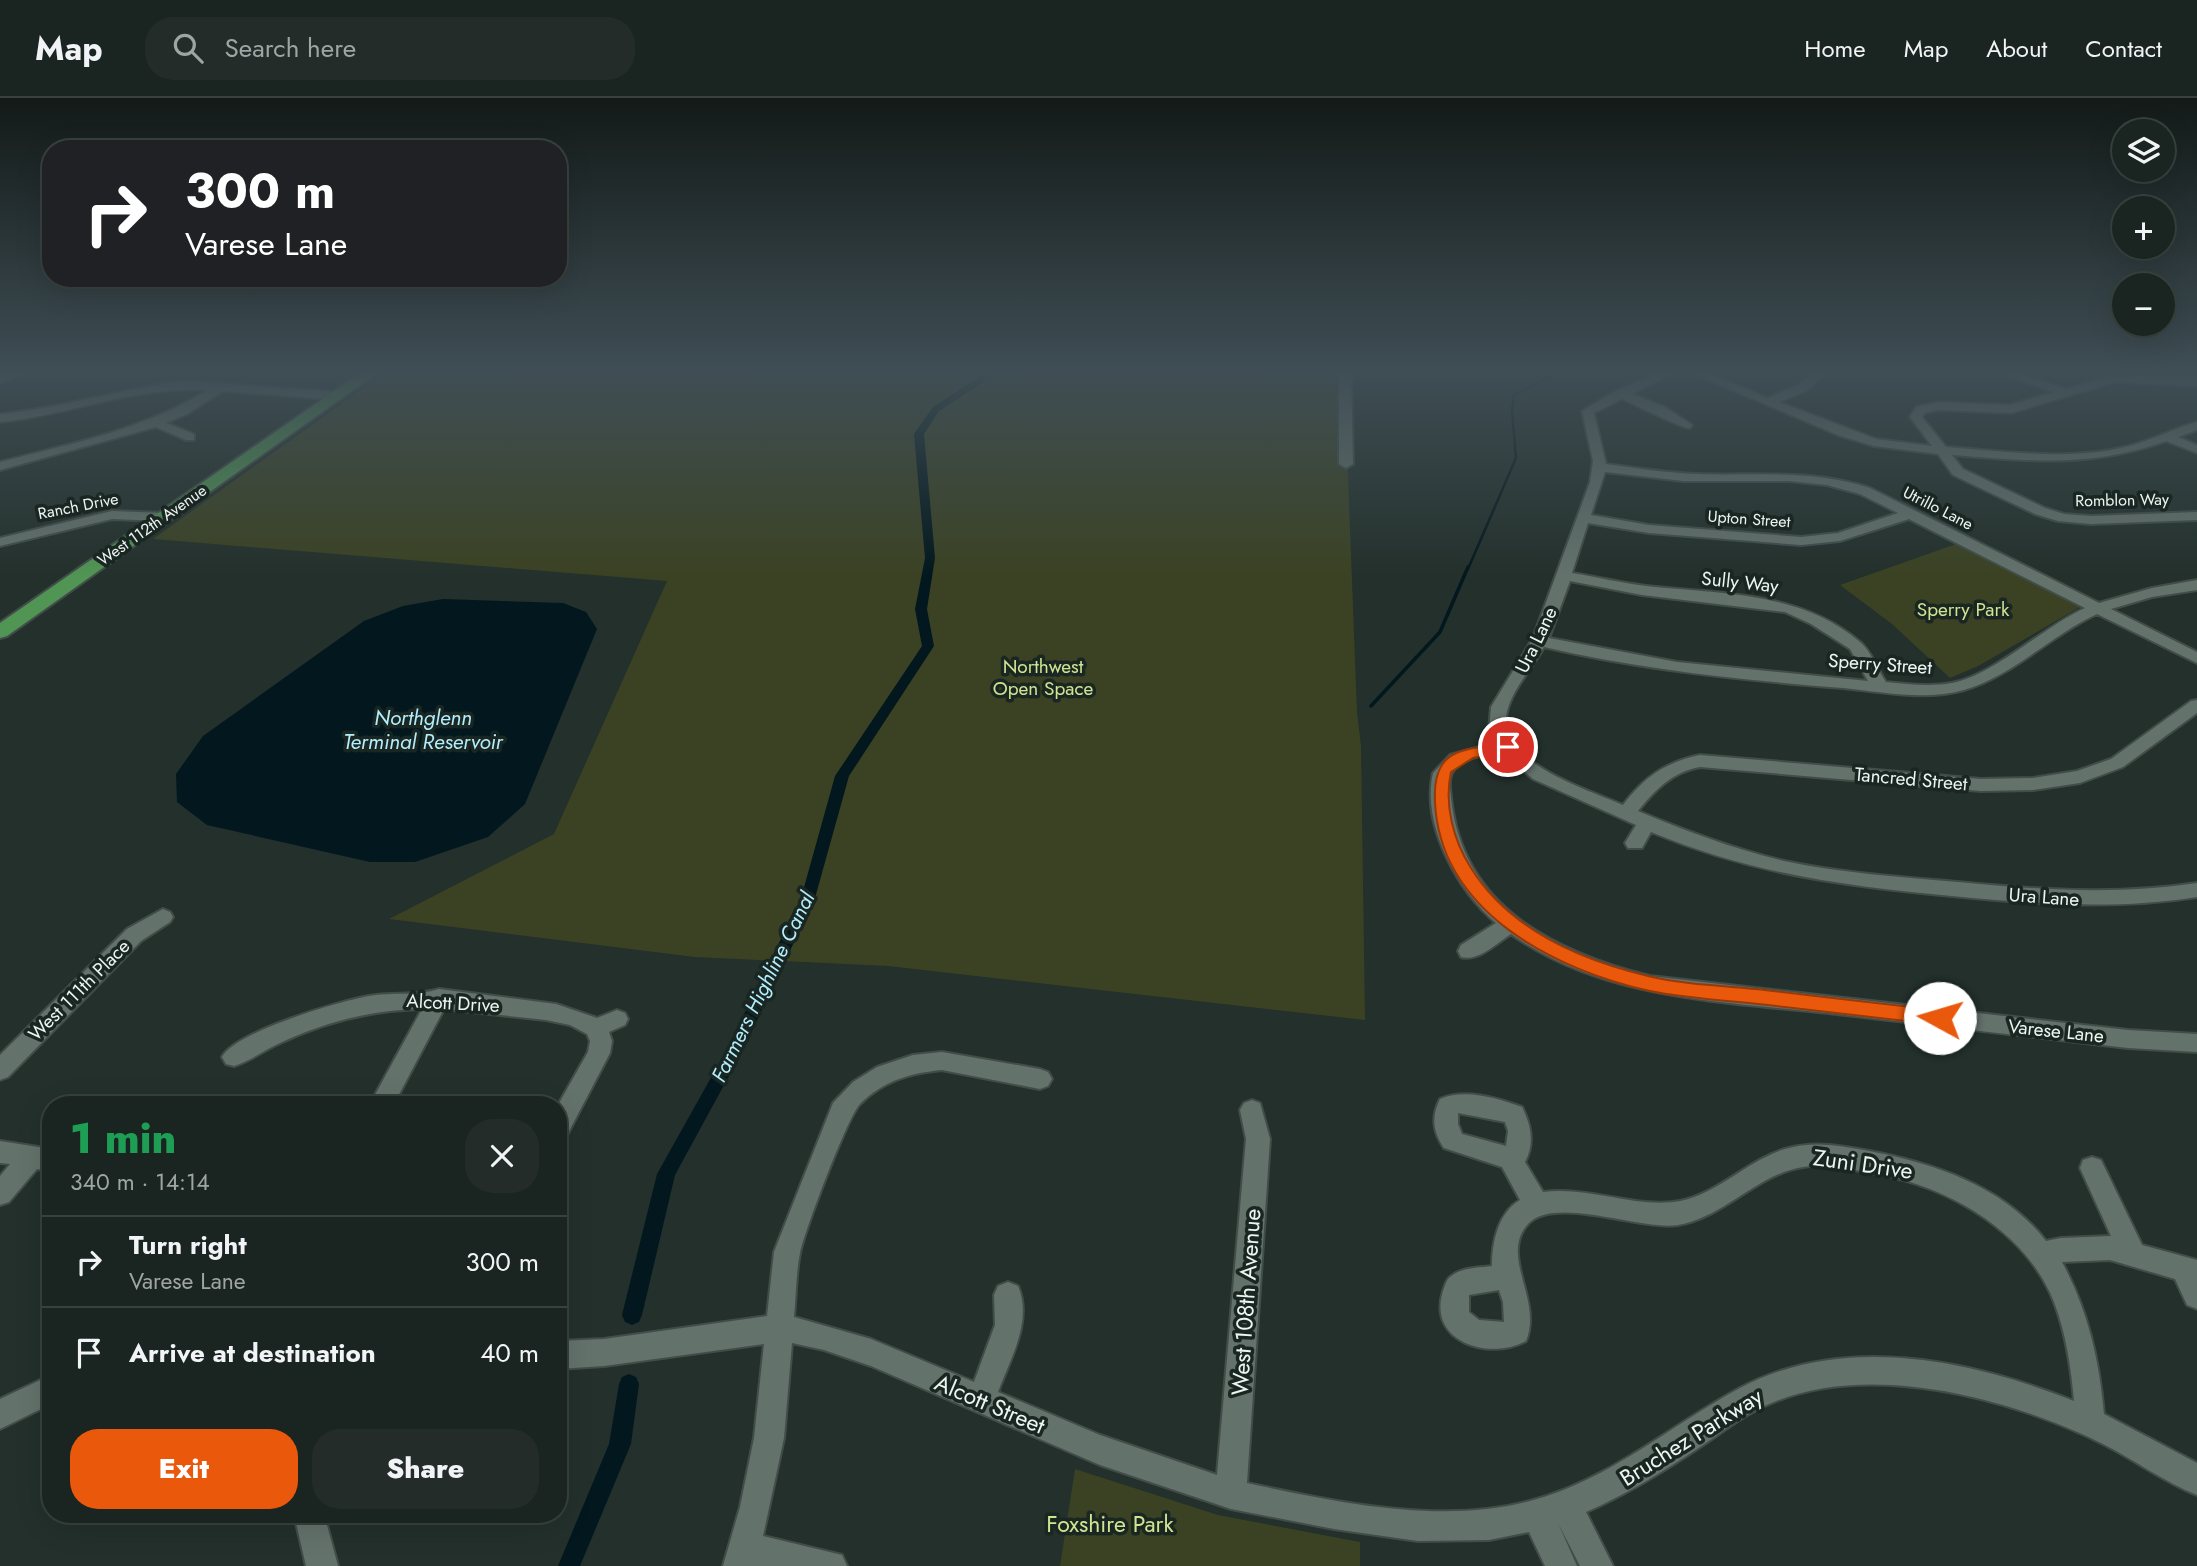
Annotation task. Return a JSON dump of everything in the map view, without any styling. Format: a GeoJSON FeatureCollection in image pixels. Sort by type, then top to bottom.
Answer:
{"type":"FeatureCollection","features":[{"type":"Feature","properties":{"kind":"main road","name":"West 112th Avenue"},"geometry":{"type":"LineString","coordinates":[[3,629],[276,440]]}},
{"type":"Feature","properties":{"kind":"street"},"geometry":{"type":"LineString","coordinates":[[0,466],[96,440]]}},
{"type":"Feature","properties":{"kind":"street"},"geometry":{"type":"LineString","coordinates":[[1346,440],[1346,464]]}},
{"type":"Feature","properties":{"kind":"street","name":"Ura Lane"},"geometry":{"type":"LineString","coordinates":[[1594,440],[1599,454],[1599,467],[1564,576],[1540,641],[1499,707],[1498,729],[1508,747],[1534,771],[1647,823],[1746,858],[1835,877],[2066,899],[2142,898],[2197,890]]}},
{"type":"Feature","properties":{"kind":"street"},"geometry":{"type":"LineString","coordinates":[[1866,440],[1900,447],[1941,451],[2076,458],[2129,450],[2155,440]]}},
{"type":"Feature","properties":{"kind":"street","name":"Romblon Way"},"geometry":{"type":"LineString","coordinates":[[1932,440],[1953,467],[1966,478],[2052,515],[2091,520],[2197,516]]}},
{"type":"Feature","properties":{"kind":"street"},"geometry":{"type":"LineString","coordinates":[[2173,440],[2197,449]]}},
{"type":"Feature","properties":{"kind":"street","name":"Utrillo Lane"},"geometry":{"type":"LineString","coordinates":[[1599,467],[1706,478],[1812,477],[1855,487],[2197,658]]}},
{"type":"Feature","properties":{"kind":"street","name":"Upton Street"},"geometry":{"type":"LineString","coordinates":[[1583,518],[1650,529],[1801,541],[1840,537],[1909,514]]}},
{"type":"Feature","properties":{"kind":"street","name":"Ranch Drive"},"geometry":{"type":"LineString","coordinates":[[0,542],[112,515],[164,517]]}},
{"type":"Feature","properties":{"kind":"street","name":"Sully Way"},"geometry":{"type":"LineString","coordinates":[[1564,576],[1642,590],[1789,608],[1817,621],[1856,646],[1880,686]]}},
{"type":"Feature","properties":{"kind":"street","name":"Sperry Street"},"geometry":{"type":"LineString","coordinates":[[1540,641],[1667,666],[1928,689],[1962,685],[2061,626],[2098,608],[2132,597],[2197,585]]}},
{"type":"Feature","properties":{"kind":"street","name":"Tancred Street"},"geometry":{"type":"LineString","coordinates":[[1626,814],[1643,790],[1660,775],[1674,767],[1700,761],[1980,785],[2061,781],[2117,763],[2197,705]]}},
{"type":"Feature","properties":{"kind":"street","name":"Varese Lane"},"geometry":{"type":"LineString","coordinates":[[1508,747],[1470,754],[1457,759],[1444,770],[1441,782],[1444,825],[1452,852],[1474,887],[1511,923],[1539,943],[1573,960],[1650,984],[2145,1041],[2197,1042]]}},
{"type":"Feature","properties":{"kind":"street"},"geometry":{"type":"LineString","coordinates":[[1635,843],[1647,823]]}},
{"type":"Feature","properties":{"kind":"street","name":"West 111th Place"},"geometry":{"type":"LineString","coordinates":[[0,1070],[134,935],[163,917]]}},
{"type":"Feature","properties":{"kind":"street"},"geometry":{"type":"LineString","coordinates":[[1469,951],[1511,923]]}},
{"type":"Feature","properties":{"kind":"street"},"geometry":{"type":"LineString","coordinates":[[386,1096],[439,999]]}},
{"type":"Feature","properties":{"kind":"street","name":"Alcott Drive"},"geometry":{"type":"LineString","coordinates":[[234,1057],[268,1037],[340,1010],[372,1003],[439,999],[555,1013],[607,1024],[599,1053],[567,1112]]}},
{"type":"Feature","properties":{"kind":"street"},"geometry":{"type":"LineString","coordinates":[[831,1566],[741,1557],[769,1438],[785,1263],[792,1234],[835,1121],[857,1091],[891,1071],[926,1061],[942,1061],[1040,1079]]}},
{"type":"Feature","properties":{"kind":"street","name":"West 108th Avenue"},"geometry":{"type":"LineString","coordinates":[[1231,1494],[1258,1139],[1252,1110]]}},
{"type":"Feature","properties":{"kind":"street"},"geometry":{"type":"LineString","coordinates":[[0,1153],[41,1159]]}},
{"type":"Feature","properties":{"kind":"street","name":"Zuni Drive"},"geometry":{"type":"LineString","coordinates":[[1536,1204],[1569,1202],[1666,1214],[1691,1211],[1780,1160],[1821,1155],[1927,1173],[1995,1210],[2021,1230],[2043,1254],[2061,1286],[2078,1331],[2087,1380],[2090,1421]]}},
{"type":"Feature","properties":{"kind":"street"},"geometry":{"type":"LineString","coordinates":[[1506,1278],[1505,1249],[1511,1229],[1524,1211],[1536,1204],[1510,1158]]}},
{"type":"Feature","properties":{"kind":"street"},"geometry":{"type":"LineString","coordinates":[[0,1194],[41,1159]]}},
{"type":"Feature","properties":{"kind":"street"},"geometry":{"type":"LineString","coordinates":[[2092,1168],[2133,1254]]}},
{"type":"Feature","properties":{"kind":"street"},"geometry":{"type":"LineString","coordinates":[[2043,1254],[2094,1247],[2133,1254],[2190,1272],[2197,1296]]}},
{"type":"Feature","properties":{"kind":"street"},"geometry":{"type":"LineString","coordinates":[[981,1400],[1009,1325],[1008,1295]]}},
{"type":"Feature","properties":{"kind":"street","name":"Alcott Street"},"geometry":{"type":"LineString","coordinates":[[567,1355],[598,1354],[705,1336],[778,1328],[816,1335],[853,1347],[1118,1457],[1231,1494],[1419,1526]]}},
{"type":"Feature","properties":{"kind":"street","name":"Bruchez Parkway"},"geometry":{"type":"LineString","coordinates":[[1419,1526],[1483,1525],[1537,1516],[1608,1488],[1741,1403],[1777,1386],[1817,1376],[1879,1370],[1941,1374],[2007,1389],[2090,1421],[2151,1452],[2197,1480]]}},
{"type":"Feature","properties":{"kind":"street"},"geometry":{"type":"LineString","coordinates":[[0,1414],[42,1393]]}},
{"type":"Feature","properties":{"kind":"street"},"geometry":{"type":"LineString","coordinates":[[1566,1506],[1597,1566]]}},
{"type":"Feature","properties":{"kind":"street"},"geometry":{"type":"LineString","coordinates":[[1537,1516],[1561,1566]]}},
{"type":"Feature","properties":{"kind":"street"},"geometry":{"type":"LineString","coordinates":[[311,1523],[322,1566]]}},
{"type":"Feature","properties":{"kind":"green space","name":"Northwest Open Space"},"geometry":{"type":"Polygon","coordinates":[[[292,440],[1347,440],[1357,712],[1361,746],[1365,1020],[888,966],[695,957],[389,919],[554,834],[667,581],[153,539],[292,440]]]}},
{"type":"Feature","properties":{"kind":"green space","name":"Sperry Park"},"geometry":{"type":"Polygon","coordinates":[[[1959,543],[2082,606],[1978,666],[1950,678],[1892,624],[1840,585],[1959,543]]]}},
{"type":"Feature","properties":{"kind":"green space","name":"Foxshire Park"},"geometry":{"type":"Polygon","coordinates":[[[1075,1469],[1218,1515],[1360,1542],[1360,1566],[1060,1566],[1075,1469]]]}},
{"type":"Feature","properties":{"kind":"water","name":"Northglenn Terminal Reservoir"},"geometry":{"type":"Polygon","coordinates":[[[443,599],[563,603],[586,612],[597,629],[525,804],[488,837],[415,862],[370,862],[207,825],[177,802],[176,774],[203,736],[364,621],[403,606],[443,599]]]}},
{"type":"Feature","properties":{"kind":"waterway","name":"Farmers Highline Canal"},"geometry":{"type":"LineString","coordinates":[[632,1315],[666,1174],[734,1052],[808,898],[842,776],[928,646],[921,609],[930,558],[919,440]]}},
{"type":"Feature","properties":{"kind":"waterway"},"geometry":{"type":"LineString","coordinates":[[1468,569],[1516,458],[1514,440]]}},
{"type":"Feature","properties":{"kind":"waterway"},"geometry":{"type":"LineString","coordinates":[[1371,706],[1440,632],[1468,567]]}},
{"type":"Feature","properties":{"kind":"waterway","name":"Farmers Highline Canal"},"geometry":{"type":"LineString","coordinates":[[569,1566],[620,1444],[629,1384]]}},
{"type":"Feature","properties":{"kind":"route"},"geometry":{"type":"LineString","coordinates":[[1508,747],[1470,754],[1451,762],[1444,770],[1441,782],[1444,825],[1452,852],[1474,887],[1526,935],[1573,960],[1650,984],[1940,1018]]}}]}
